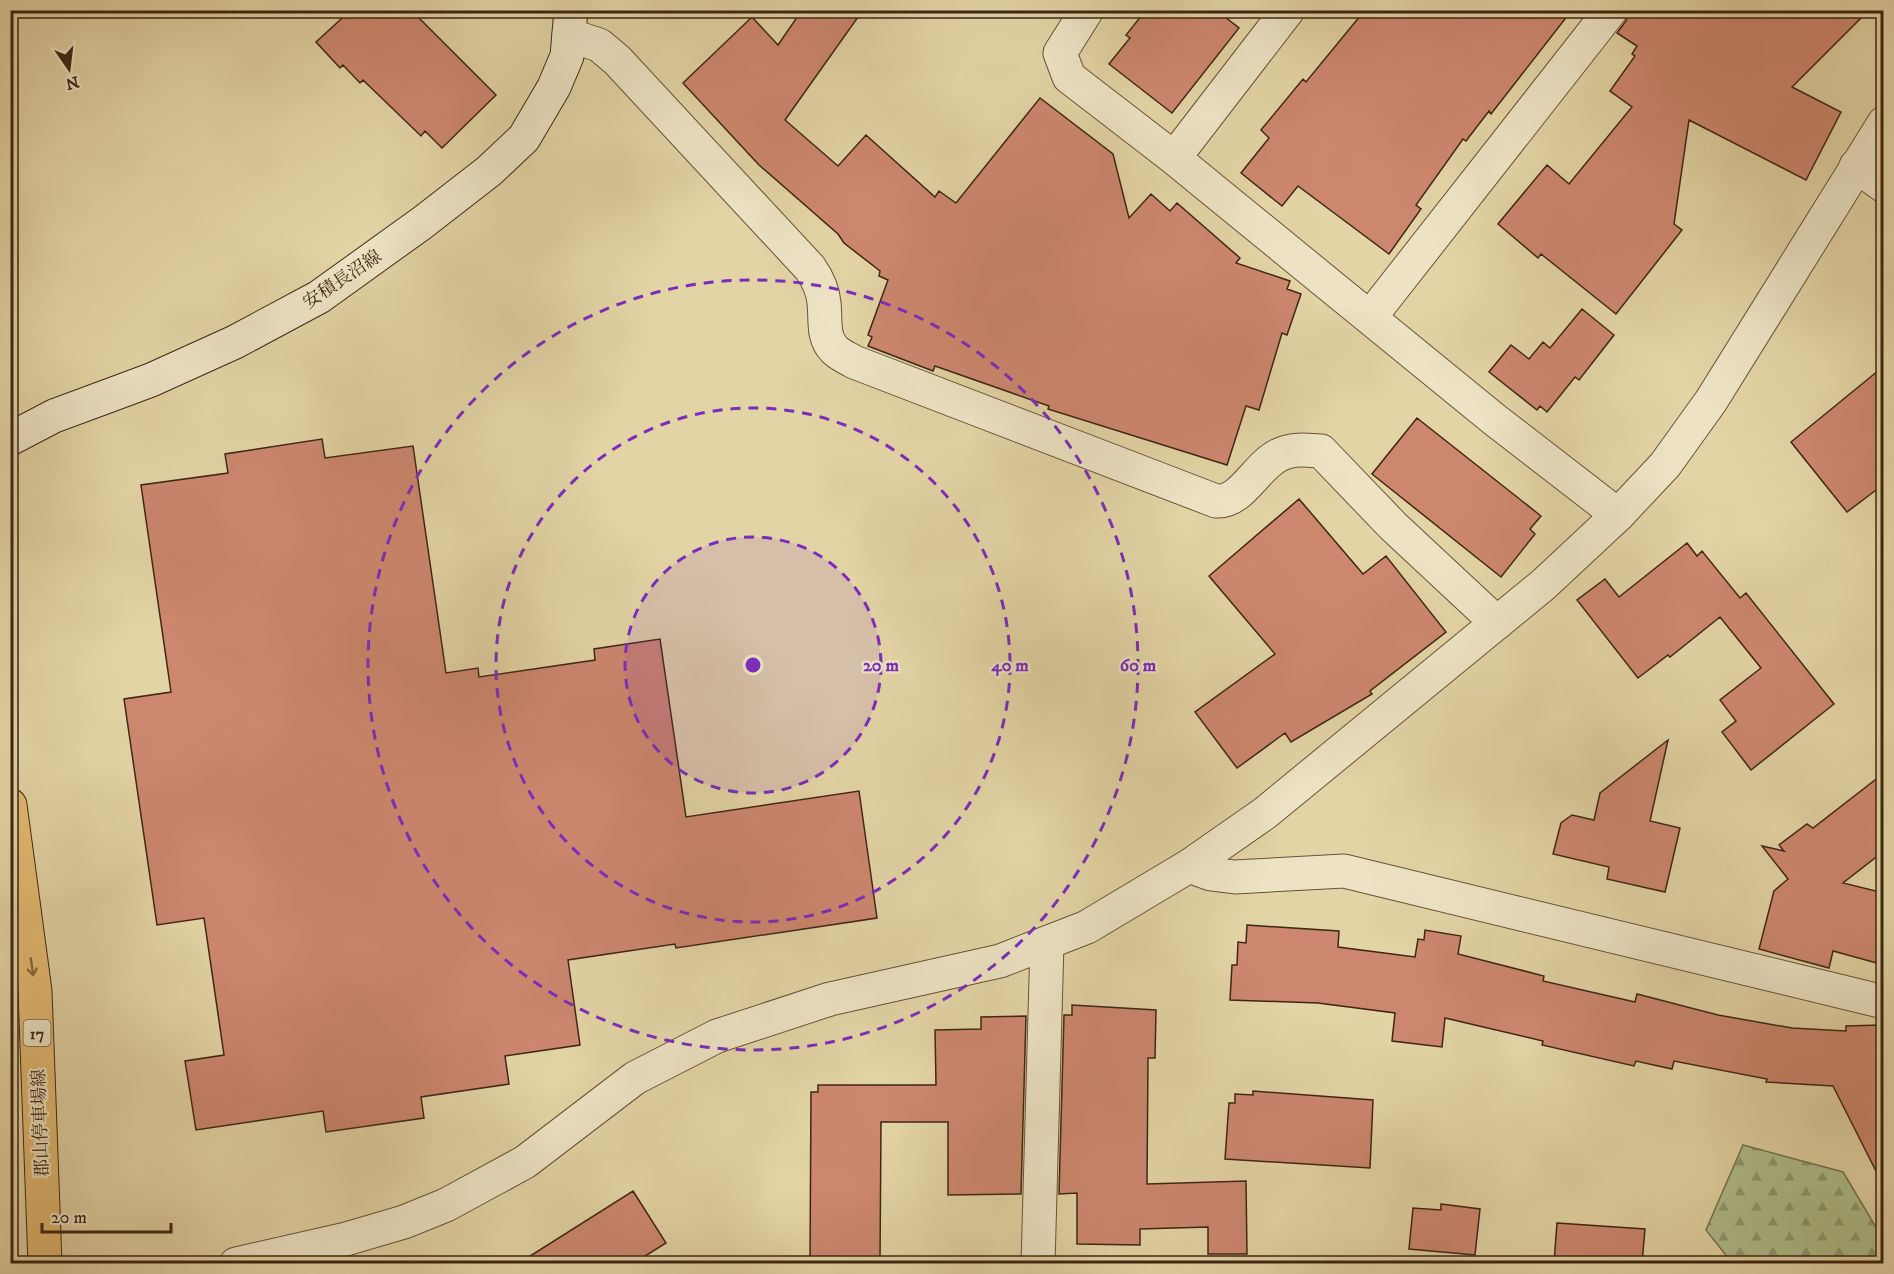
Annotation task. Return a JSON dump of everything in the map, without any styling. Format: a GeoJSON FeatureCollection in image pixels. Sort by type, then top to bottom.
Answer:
{"type":"FeatureCollection","features":[{"type":"Feature","properties":{"kind":"main road","name":"郡山停車場線"},"geometry":{"type":"LineString","coordinates":[[10,805],[35,991],[45,1263]]}},
{"type":"Feature","properties":{"kind":"street"},"geometry":{"type":"LineString","coordinates":[[1087,10],[1060,53],[1069,77],[1371,316],[1495,420],[1618,515]]}},
{"type":"Feature","properties":{"kind":"street"},"geometry":{"type":"LineString","coordinates":[[1174,158],[1288,10]]}},
{"type":"Feature","properties":{"kind":"street"},"geometry":{"type":"LineString","coordinates":[[1371,316],[1611,10]]}},
{"type":"Feature","properties":{"kind":"street"},"geometry":{"type":"LineString","coordinates":[[570,23],[617,60],[810,268],[817,279],[824,302],[824,327],[828,342],[835,351],[854,362],[1216,501],[1225,502],[1233,498],[1265,463],[1280,454],[1293,450],[1321,450],[1393,526],[1497,623]]}},
{"type":"Feature","properties":{"kind":"street","name":"安積長沼線"},"geometry":{"type":"LineString","coordinates":[[10,439],[54,416],[151,380],[235,342],[319,297],[422,223],[489,171],[524,138],[554,87],[567,56],[570,23]]}},
{"type":"Feature","properties":{"kind":"street"},"geometry":{"type":"LineString","coordinates":[[236,1263],[346,1239],[404,1222],[446,1205],[525,1162],[636,1078],[717,1036],[830,999],[1000,961],[1047,943],[1118,911],[1265,813],[1497,623],[1618,515],[1665,465],[1711,401],[1884,123]]}},
{"type":"Feature","properties":{"kind":"street"},"geometry":{"type":"LineString","coordinates":[[1856,166],[1884,186]]}},
{"type":"Feature","properties":{"kind":"street"},"geometry":{"type":"LineString","coordinates":[[1188,866],[1210,874],[1234,877],[1344,871],[1884,1002]]}},
{"type":"Feature","properties":{"kind":"street"},"geometry":{"type":"LineString","coordinates":[[1038,1263],[1047,943]]}},
{"type":"Feature","properties":{"kind":"green space"},"geometry":{"type":"Polygon","coordinates":[[[1743,1145],[1843,1172],[1883,1239],[1883,1263],[1732,1263],[1706,1230],[1743,1145]]]}},
{"type":"Feature","properties":{"kind":"building"},"geometry":{"type":"Polygon","coordinates":[[[351,10],[411,10],[496,95],[442,148],[425,131],[421,136],[363,80],[360,83],[343,65],[340,68],[316,42],[351,10]]]}},
{"type":"Feature","properties":{"kind":"building"},"geometry":{"type":"Polygon","coordinates":[[[802,10],[863,10],[785,120],[838,166],[866,135],[935,197],[939,191],[956,203],[1040,98],[1113,154],[1129,218],[1151,194],[1170,211],[1177,203],[1240,258],[1236,263],[1290,281],[1287,289],[1301,294],[1287,335],[1282,333],[1259,410],[1246,406],[1227,465],[1048,409],[1049,406],[935,366],[933,371],[868,346],[872,337],[868,335],[888,280],[879,276],[880,271],[844,243],[838,234],[759,165],[683,83],[752,17],[778,45],[802,10]]]}},
{"type":"Feature","properties":{"kind":"building"},"geometry":{"type":"Polygon","coordinates":[[[1146,10],[1216,10],[1239,28],[1172,113],[1109,64],[1130,38],[1126,35],[1146,10]]]}},
{"type":"Feature","properties":{"kind":"building"},"geometry":{"type":"Polygon","coordinates":[[[1365,10],[1572,10],[1491,114],[1489,111],[1466,141],[1463,139],[1416,205],[1421,209],[1389,254],[1298,186],[1282,206],[1241,173],[1269,138],[1261,130],[1303,79],[1306,82],[1365,10]]]}},
{"type":"Feature","properties":{"kind":"building"},"geometry":{"type":"Polygon","coordinates":[[[1629,10],[1869,10],[1792,87],[1841,112],[1806,180],[1689,120],[1674,224],[1682,230],[1616,314],[1541,254],[1538,258],[1498,224],[1547,165],[1569,184],[1632,107],[1610,91],[1635,56],[1632,54],[1637,46],[1617,33],[1626,21],[1629,10]]]}},
{"type":"Feature","properties":{"kind":"building"},"geometry":{"type":"Polygon","coordinates":[[[1582,309],[1614,335],[1579,380],[1575,377],[1547,412],[1540,406],[1537,410],[1489,372],[1511,345],[1529,359],[1543,342],[1550,348],[1582,309]]]}},
{"type":"Feature","properties":{"kind":"building"},"geometry":{"type":"Polygon","coordinates":[[[1884,366],[1884,484],[1847,512],[1791,442],[1884,366]]]}},
{"type":"Feature","properties":{"kind":"building"},"geometry":{"type":"Polygon","coordinates":[[[1417,418],[1541,516],[1530,529],[1535,534],[1501,577],[1372,474],[1417,418]]]}},
{"type":"Feature","properties":{"kind":"building"},"geometry":{"type":"Polygon","coordinates":[[[322,439],[325,458],[413,446],[446,673],[478,668],[479,677],[595,660],[594,649],[660,639],[686,817],[859,791],[877,918],[676,948],[675,944],[568,960],[580,1045],[505,1056],[509,1084],[421,1097],[424,1118],[326,1132],[323,1111],[196,1130],[185,1061],[224,1055],[204,918],[157,925],[124,699],[171,692],[141,485],[228,473],[225,454],[322,439]]]}},
{"type":"Feature","properties":{"kind":"building"},"geometry":{"type":"Polygon","coordinates":[[[1299,499],[1363,574],[1386,556],[1446,632],[1370,691],[1372,694],[1291,742],[1285,733],[1237,768],[1195,712],[1275,654],[1209,576],[1299,499]]]}},
{"type":"Feature","properties":{"kind":"building"},"geometry":{"type":"Polygon","coordinates":[[[1687,543],[1697,556],[1702,551],[1740,598],[1746,593],[1834,704],[1751,770],[1722,732],[1736,721],[1720,700],[1761,668],[1720,617],[1670,657],[1668,655],[1638,678],[1577,600],[1605,579],[1619,597],[1687,543]]]}},
{"type":"Feature","properties":{"kind":"building"},"geometry":{"type":"Polygon","coordinates":[[[1668,740],[1650,821],[1680,828],[1665,892],[1607,879],[1609,867],[1553,854],[1561,823],[1572,815],[1594,820],[1600,793],[1668,740]]]}},
{"type":"Feature","properties":{"kind":"building"},"geometry":{"type":"Polygon","coordinates":[[[1884,773],[1884,851],[1843,883],[1884,893],[1884,965],[1833,951],[1829,968],[1759,949],[1774,891],[1788,879],[1762,846],[1784,851],[1779,845],[1807,824],[1813,828],[1884,773]]]}},
{"type":"Feature","properties":{"kind":"building"},"geometry":{"type":"Polygon","coordinates":[[[1247,925],[1339,931],[1338,947],[1415,957],[1418,939],[1424,940],[1425,930],[1461,936],[1458,954],[1544,976],[1543,981],[1635,1002],[1637,994],[1718,1015],[1792,1028],[1846,1031],[1846,1026],[1880,1025],[1883,1185],[1833,1086],[1766,1082],[1767,1079],[1674,1061],[1672,1069],[1636,1061],[1634,1066],[1542,1045],[1543,1041],[1445,1018],[1442,1047],[1392,1041],[1395,1013],[1318,1003],[1230,1000],[1232,965],[1237,965],[1238,942],[1246,943],[1247,925]]]}},
{"type":"Feature","properties":{"kind":"building"},"geometry":{"type":"Polygon","coordinates":[[[1072,1005],[1156,1010],[1155,1058],[1148,1058],[1147,1184],[1246,1181],[1247,1254],[1208,1254],[1208,1227],[1140,1229],[1140,1245],[1077,1244],[1077,1193],[1059,1194],[1064,1015],[1072,1015],[1072,1005]]]}},
{"type":"Feature","properties":{"kind":"building"},"geometry":{"type":"Polygon","coordinates":[[[1026,1016],[1021,1194],[948,1195],[948,1122],[881,1122],[880,1263],[810,1263],[811,1092],[818,1092],[818,1085],[936,1085],[935,1030],[981,1029],[981,1017],[1026,1016]]]}},
{"type":"Feature","properties":{"kind":"building"},"geometry":{"type":"Polygon","coordinates":[[[1253,1091],[1373,1100],[1370,1168],[1225,1159],[1229,1103],[1235,1103],[1235,1094],[1253,1095],[1253,1091]]]}},
{"type":"Feature","properties":{"kind":"building"},"geometry":{"type":"Polygon","coordinates":[[[633,1191],[666,1243],[634,1263],[519,1263],[633,1191]]]}},
{"type":"Feature","properties":{"kind":"building"},"geometry":{"type":"Polygon","coordinates":[[[1441,1204],[1480,1209],[1475,1255],[1409,1249],[1413,1208],[1441,1210],[1441,1204]]]}},
{"type":"Feature","properties":{"kind":"building"},"geometry":{"type":"Polygon","coordinates":[[[1557,1223],[1645,1229],[1642,1263],[1554,1263],[1557,1223]]]}}]}
